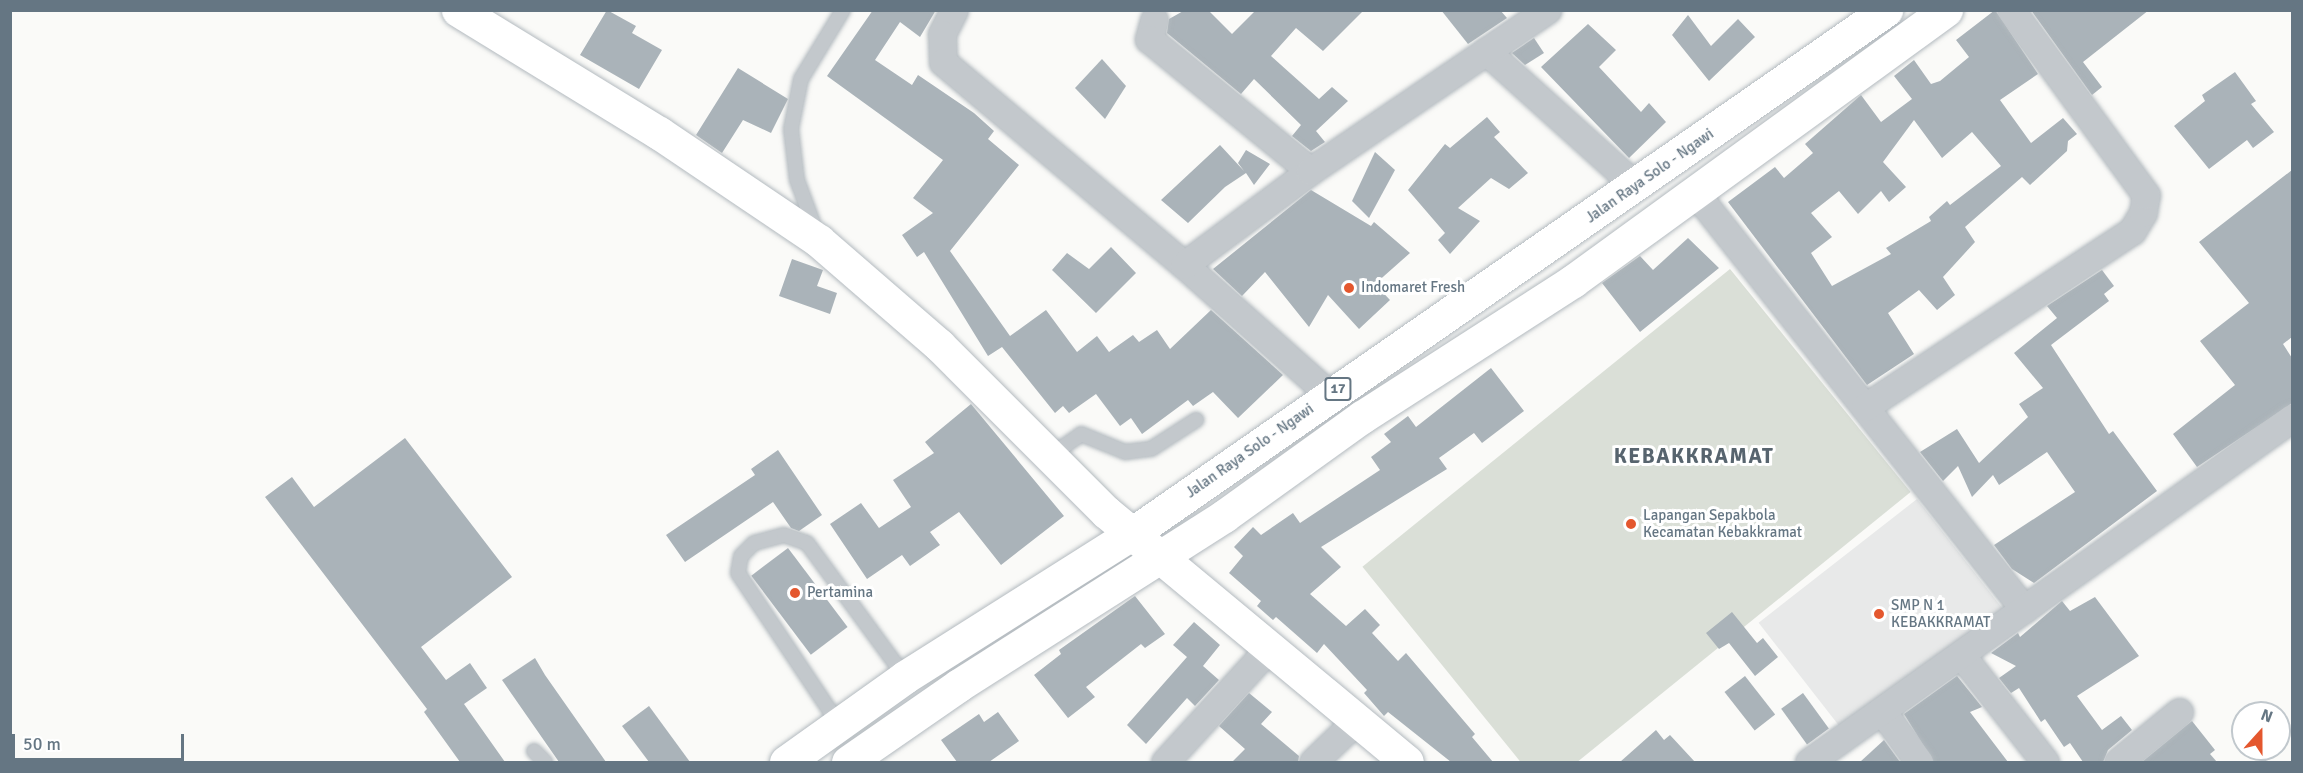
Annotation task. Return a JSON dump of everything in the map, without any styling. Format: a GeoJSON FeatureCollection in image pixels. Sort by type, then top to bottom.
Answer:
{"type":"FeatureCollection","features":[{"type":"Feature","properties":{"kind":"main road"},"geometry":{"type":"LineString","coordinates":[[458,10],[659,134],[819,241],[898,307],[1050,456],[1133,533],[1407,762]]}},
{"type":"Feature","properties":{"kind":"main road","name":"Jalan Raya Solo - Ngawi"},"geometry":{"type":"LineString","coordinates":[[786,762],[837,723],[905,677],[1133,533],[1636,186],[1886,10]]}},
{"type":"Feature","properties":{"kind":"main road","name":"17"},"geometry":{"type":"LineString","coordinates":[[848,762],[959,686],[1163,556],[1362,417],[1697,195],[1946,10]]}},
{"type":"Feature","properties":{"kind":"street"},"geometry":{"type":"LineString","coordinates":[[954,10],[942,34],[943,62],[1184,265],[1330,395]]}},
{"type":"Feature","properties":{"kind":"street"},"geometry":{"type":"LineString","coordinates":[[1184,265],[1310,171],[1547,10]]}},
{"type":"Feature","properties":{"kind":"street"},"geometry":{"type":"LineString","coordinates":[[1865,407],[2132,231],[2143,213],[2146,195],[2011,10]]}},
{"type":"Feature","properties":{"kind":"street"},"geometry":{"type":"LineString","coordinates":[[1154,20],[1149,39],[1310,171]]}},
{"type":"Feature","properties":{"kind":"street"},"geometry":{"type":"LineString","coordinates":[[1486,51],[1636,186]]}},
{"type":"Feature","properties":{"kind":"street"},"geometry":{"type":"LineString","coordinates":[[1697,195],[2024,609]]}},
{"type":"Feature","properties":{"kind":"street"},"geometry":{"type":"LineString","coordinates":[[1809,762],[1962,656],[2024,609],[2292,418]]}},
{"type":"Feature","properties":{"kind":"street"},"geometry":{"type":"LineString","coordinates":[[1165,762],[1270,647]]}},
{"type":"Feature","properties":{"kind":"street"},"geometry":{"type":"LineString","coordinates":[[1962,656],[2044,762]]}},
{"type":"Feature","properties":{"kind":"street"},"geometry":{"type":"LineString","coordinates":[[1882,711],[1919,762]]}},
{"type":"Feature","properties":{"kind":"street"},"geometry":{"type":"LineString","coordinates":[[2118,762],[2179,712]]}},
{"type":"Feature","properties":{"kind":"street"},"geometry":{"type":"LineString","coordinates":[[1313,762],[1357,720]]}},
{"type":"Feature","properties":{"kind":"lane"},"geometry":{"type":"LineString","coordinates":[[819,241],[797,180],[791,129],[801,79],[843,10]]}},
{"type":"Feature","properties":{"kind":"lane"},"geometry":{"type":"LineString","coordinates":[[1050,456],[1081,434],[1125,452],[1144,451],[1197,420]]}},
{"type":"Feature","properties":{"kind":"lane"},"geometry":{"type":"LineString","coordinates":[[837,723],[738,573],[741,556],[754,543],[784,535],[807,543],[905,677]]}},
{"type":"Feature","properties":{"kind":"lane"},"geometry":{"type":"LineString","coordinates":[[534,751],[545,762]]}},
{"type":"Feature","properties":{"kind":"shaded area","name":"Lapangan Sepakbola Kecamatan Kebakkramat"},"geometry":{"type":"Polygon","coordinates":[[[1730,269],[1911,492],[1577,762],[1521,762],[1362,567],[1730,269]]]}},
{"type":"Feature","properties":{"kind":"shaded area","name":"SMP N 1 KEBAKKRAMAT"},"geometry":{"type":"Polygon","coordinates":[[[1917,499],[2005,612],[1847,735],[1759,623],[1917,499]]]}},
{"type":"Feature","properties":{"kind":"building"},"geometry":{"type":"Polygon","coordinates":[[[607,10],[636,26],[632,33],[662,50],[639,89],[580,55],[607,10]]]}},
{"type":"Feature","properties":{"kind":"building"},"geometry":{"type":"Polygon","coordinates":[[[873,10],[936,10],[920,37],[900,22],[875,60],[912,85],[918,75],[974,113],[994,131],[988,139],[1019,165],[950,251],[1010,336],[1046,310],[1077,352],[1097,336],[1109,352],[1133,335],[1139,342],[1157,330],[1170,349],[1211,310],[1283,375],[1238,418],[1213,392],[1193,406],[1188,400],[1142,434],[1131,418],[1120,426],[1096,394],[1069,413],[1063,406],[1055,413],[1002,347],[988,356],[924,252],[917,257],[902,235],[933,213],[913,198],[943,160],[827,76],[873,10]]]}},
{"type":"Feature","properties":{"kind":"building"},"geometry":{"type":"Polygon","coordinates":[[[1185,10],[1208,10],[1232,34],[1256,10],[1364,10],[1323,51],[1296,28],[1271,56],[1319,99],[1332,87],[1348,101],[1316,131],[1325,142],[1311,151],[1292,136],[1301,125],[1254,79],[1241,94],[1167,33],[1169,19],[1185,10]]]}},
{"type":"Feature","properties":{"kind":"building"},"geometry":{"type":"Polygon","coordinates":[[[1441,10],[1500,10],[1507,18],[1468,44],[1441,10]]]}},
{"type":"Feature","properties":{"kind":"building"},"geometry":{"type":"Polygon","coordinates":[[[1995,10],[2038,74],[2000,100],[2031,143],[2063,118],[2077,134],[2068,141],[2067,151],[2030,185],[2022,177],[1965,227],[1975,242],[1943,277],[1955,295],[1937,310],[1919,290],[1888,313],[1914,354],[1867,385],[1728,202],[1775,167],[1784,178],[1813,153],[1805,144],[1861,95],[1881,122],[1912,99],[1894,76],[1914,60],[1931,84],[1940,81],[1969,57],[1956,40],[1995,10]],[[1914,120],[1883,162],[1906,187],[1889,202],[1881,191],[1858,214],[1839,191],[1811,213],[1832,237],[1811,253],[1832,286],[1891,254],[1886,248],[1931,221],[1929,217],[1947,201],[1950,205],[2001,166],[1972,132],[1942,158],[1914,120]]]}},
{"type":"Feature","properties":{"kind":"building"},"geometry":{"type":"Polygon","coordinates":[[[2031,10],[2149,10],[2083,62],[2102,87],[2092,95],[2031,10]]]}},
{"type":"Feature","properties":{"kind":"building"},"geometry":{"type":"Polygon","coordinates":[[[1688,15],[1711,46],[1738,19],[1755,37],[1709,81],[1672,35],[1688,15]]]}},
{"type":"Feature","properties":{"kind":"building"},"geometry":{"type":"Polygon","coordinates":[[[1588,24],[1616,50],[1599,67],[1641,112],[1649,103],[1666,122],[1629,158],[1541,67],[1588,24]]]}},
{"type":"Feature","properties":{"kind":"building"},"geometry":{"type":"Polygon","coordinates":[[[1534,38],[1544,53],[1525,65],[1512,53],[1534,38]]]}},
{"type":"Feature","properties":{"kind":"building"},"geometry":{"type":"Polygon","coordinates":[[[1102,59],[1126,86],[1105,119],[1075,88],[1102,59]]]}},
{"type":"Feature","properties":{"kind":"building"},"geometry":{"type":"Polygon","coordinates":[[[738,68],[788,99],[771,133],[743,120],[722,153],[696,135],[738,68]]]}},
{"type":"Feature","properties":{"kind":"building"},"geometry":{"type":"Polygon","coordinates":[[[2235,72],[2256,101],[2251,104],[2274,132],[2253,148],[2247,140],[2209,169],[2174,126],[2205,101],[2202,95],[2235,72]]]}},
{"type":"Feature","properties":{"kind":"building"},"geometry":{"type":"Polygon","coordinates":[[[1487,117],[1500,132],[1494,137],[1528,173],[1509,189],[1491,178],[1458,208],[1480,221],[1450,254],[1438,240],[1445,233],[1408,190],[1445,144],[1450,148],[1487,117]]]}},
{"type":"Feature","properties":{"kind":"building"},"geometry":{"type":"Polygon","coordinates":[[[1220,145],[1244,171],[1238,163],[1246,150],[1270,164],[1254,185],[1246,173],[1225,187],[1188,223],[1161,200],[1220,145]]]}},
{"type":"Feature","properties":{"kind":"building"},"geometry":{"type":"Polygon","coordinates":[[[1375,152],[1395,170],[1369,218],[1352,201],[1375,152]]]}},
{"type":"Feature","properties":{"kind":"building"},"geometry":{"type":"Polygon","coordinates":[[[2292,170],[2292,337],[2283,344],[2292,358],[2292,403],[2197,467],[2173,434],[2235,385],[2200,341],[2249,303],[2199,242],[2292,170]]]}},
{"type":"Feature","properties":{"kind":"building"},"geometry":{"type":"Polygon","coordinates":[[[1311,190],[1371,226],[1374,222],[1410,253],[1375,284],[1390,300],[1359,329],[1328,295],[1309,327],[1265,272],[1242,296],[1213,269],[1311,190]]]}},
{"type":"Feature","properties":{"kind":"building"},"geometry":{"type":"Polygon","coordinates":[[[1688,238],[1719,268],[1640,332],[1602,283],[1640,256],[1653,270],[1688,238]]]}},
{"type":"Feature","properties":{"kind":"building"},"geometry":{"type":"Polygon","coordinates":[[[1111,247],[1136,273],[1096,313],[1052,270],[1067,253],[1089,269],[1111,247]]]}},
{"type":"Feature","properties":{"kind":"building"},"geometry":{"type":"Polygon","coordinates":[[[792,259],[823,270],[817,286],[837,293],[830,314],[779,296],[792,259]]]}},
{"type":"Feature","properties":{"kind":"building"},"geometry":{"type":"Polygon","coordinates":[[[2102,270],[2114,286],[2104,294],[2109,301],[2051,345],[2109,434],[2113,431],[2157,491],[2034,583],[2012,569],[1994,545],[2075,492],[2047,452],[1999,485],[1993,475],[1972,497],[1958,466],[1943,481],[1920,452],[1957,429],[1979,463],[2028,417],[2019,404],[2043,388],[2014,353],[2057,318],[2047,306],[2102,270]]]}},
{"type":"Feature","properties":{"kind":"building"},"geometry":{"type":"Polygon","coordinates":[[[1491,368],[1524,411],[1482,443],[1474,433],[1439,458],[1447,469],[1321,547],[1341,567],[1310,594],[1346,626],[1365,609],[1380,625],[1372,633],[1398,661],[1406,653],[1475,734],[1472,737],[1493,762],[1451,762],[1388,712],[1384,716],[1364,693],[1367,690],[1324,644],[1317,653],[1276,617],[1273,620],[1257,606],[1261,601],[1229,573],[1243,556],[1234,547],[1253,527],[1261,535],[1293,513],[1300,523],[1380,470],[1371,457],[1391,442],[1384,434],[1408,416],[1416,427],[1491,368]]]}},
{"type":"Feature","properties":{"kind":"building"},"geometry":{"type":"Polygon","coordinates":[[[971,404],[1064,516],[1001,565],[959,512],[930,532],[940,545],[910,566],[902,555],[867,579],[830,524],[861,503],[879,528],[911,507],[893,480],[934,453],[925,442],[971,404]]]}},
{"type":"Feature","properties":{"kind":"building"},"geometry":{"type":"Polygon","coordinates":[[[405,438],[512,577],[421,647],[446,680],[470,663],[487,688],[464,704],[505,762],[460,762],[424,712],[427,709],[265,497],[292,477],[314,507],[405,438]]]}},
{"type":"Feature","properties":{"kind":"building"},"geometry":{"type":"Polygon","coordinates":[[[778,450],[822,515],[799,531],[791,528],[773,502],[685,562],[666,535],[755,475],[751,469],[778,450]]]}},
{"type":"Feature","properties":{"kind":"building"},"geometry":{"type":"Polygon","coordinates":[[[788,548],[848,627],[811,655],[751,576],[788,548]]]}},
{"type":"Feature","properties":{"kind":"building"},"geometry":{"type":"Polygon","coordinates":[[[1135,596],[1165,634],[1145,648],[1141,644],[1086,687],[1095,697],[1068,718],[1034,675],[1061,654],[1059,650],[1135,596]]]}},
{"type":"Feature","properties":{"kind":"building"},"geometry":{"type":"Polygon","coordinates":[[[2095,597],[2139,656],[2077,696],[2102,730],[2121,716],[2132,730],[2108,750],[2103,762],[2083,762],[2070,743],[2064,747],[2045,719],[2041,722],[2019,688],[2011,693],[1999,678],[2016,666],[1991,653],[2018,633],[2020,637],[2062,601],[2070,611],[2095,597]]]}},
{"type":"Feature","properties":{"kind":"building"},"geometry":{"type":"Polygon","coordinates":[[[1732,612],[1757,643],[1763,638],[1778,657],[1755,676],[1729,643],[1719,649],[1706,633],[1732,612]]]}},
{"type":"Feature","properties":{"kind":"building"},"geometry":{"type":"Polygon","coordinates":[[[1194,622],[1220,645],[1203,666],[1219,680],[1195,706],[1187,698],[1146,744],[1127,725],[1187,657],[1173,645],[1194,622]]]}},
{"type":"Feature","properties":{"kind":"building"},"geometry":{"type":"Polygon","coordinates":[[[535,658],[606,762],[559,762],[502,680],[535,658]]]}},
{"type":"Feature","properties":{"kind":"building"},"geometry":{"type":"Polygon","coordinates":[[[1745,676],[1775,715],[1755,731],[1725,692],[1745,676]]]}},
{"type":"Feature","properties":{"kind":"building"},"geometry":{"type":"Polygon","coordinates":[[[1957,676],[1982,707],[1970,712],[2008,762],[1934,762],[1904,714],[1957,676]]]}},
{"type":"Feature","properties":{"kind":"building"},"geometry":{"type":"Polygon","coordinates":[[[1249,693],[1272,712],[1261,724],[1299,756],[1298,762],[1232,762],[1245,749],[1219,726],[1249,693]]]}},
{"type":"Feature","properties":{"kind":"building"},"geometry":{"type":"Polygon","coordinates":[[[1803,693],[1829,729],[1807,744],[1781,709],[1803,693]]]}},
{"type":"Feature","properties":{"kind":"building"},"geometry":{"type":"Polygon","coordinates":[[[649,706],[690,762],[649,762],[622,726],[649,706]]]}},
{"type":"Feature","properties":{"kind":"building"},"geometry":{"type":"Polygon","coordinates":[[[998,712],[1019,741],[989,762],[957,762],[941,740],[979,714],[984,722],[998,712]]]}},
{"type":"Feature","properties":{"kind":"building"},"geometry":{"type":"Polygon","coordinates":[[[2192,721],[2215,750],[2210,754],[2217,762],[2142,762],[2192,721]]]}},
{"type":"Feature","properties":{"kind":"building"},"geometry":{"type":"Polygon","coordinates":[[[1656,730],[1664,740],[1670,735],[1695,762],[1620,762],[1656,730]]]}},
{"type":"Feature","properties":{"kind":"building"},"geometry":{"type":"Polygon","coordinates":[[[1884,740],[1900,762],[1860,762],[1884,740]]]}},
{"type":"Feature","properties":{"kind":"place","name":"Indomaret Fresh"},"geometry":{"type":"Point","coordinates":[1349,288]}},
{"type":"Feature","properties":{"kind":"place","name":"Lapangan Sepakbola Kecamatan Kebakkramat"},"geometry":{"type":"Point","coordinates":[1631,524]}},
{"type":"Feature","properties":{"kind":"place","name":"Pertamina"},"geometry":{"type":"Point","coordinates":[795,593]}},
{"type":"Feature","properties":{"kind":"place","name":"SMP N 1 KEBAKKRAMAT"},"geometry":{"type":"Point","coordinates":[1879,614]}},
{"type":"Feature","properties":{"kind":"district","name":"KEBAKKRAMAT"},"geometry":{"type":"Point","coordinates":[1694,456]}}]}
